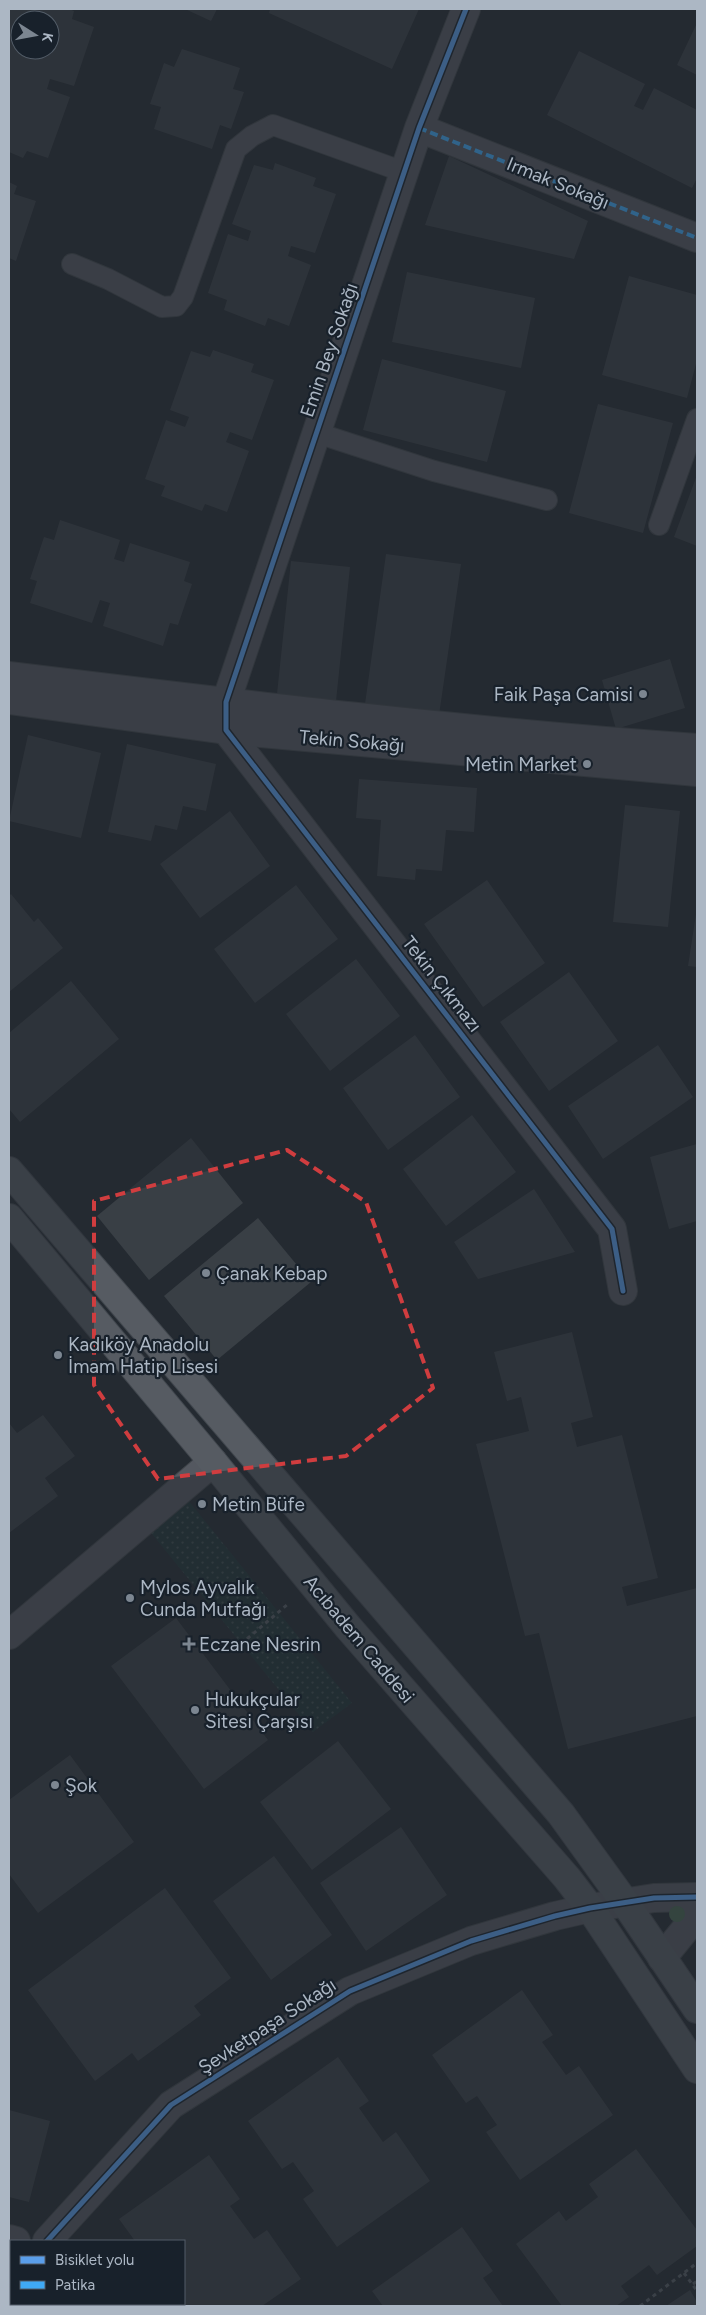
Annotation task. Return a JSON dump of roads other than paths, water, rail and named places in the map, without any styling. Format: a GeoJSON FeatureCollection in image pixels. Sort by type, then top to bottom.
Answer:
{"type":"FeatureCollection","features":[{"type":"Feature","properties":{"kind":"main road","name":"Acıbadem Caddesi"},"geometry":{"type":"LineString","coordinates":[[9,1172],[561,1814],[626,1904],[697,2009]]}},
{"type":"Feature","properties":{"kind":"main road","name":"Acıbadem Caddesi"},"geometry":{"type":"LineString","coordinates":[[9,1218],[348,1627],[566,1878],[590,1908],[697,2069]]}},
{"type":"Feature","properties":{"kind":"street","name":"Emin Bey Sokağı"},"geometry":{"type":"LineString","coordinates":[[226,702],[419,128],[466,9]]}},
{"type":"Feature","properties":{"kind":"street","name":"Irmak Sokağı"},"geometry":{"type":"LineString","coordinates":[[419,128],[697,238]]}},
{"type":"Feature","properties":{"kind":"street","name":"Tekin Sokağı"},"geometry":{"type":"LineString","coordinates":[[9,676],[226,702],[563,738],[697,748]]}},
{"type":"Feature","properties":{"kind":"street","name":"Tekin Sokağı"},"geometry":{"type":"LineString","coordinates":[[9,700],[226,730],[697,772]]}},
{"type":"Feature","properties":{"kind":"street"},"geometry":{"type":"LineString","coordinates":[[226,702],[226,730]]}},
{"type":"Feature","properties":{"kind":"street","name":"Tekin Çıkmazı"},"geometry":{"type":"LineString","coordinates":[[226,730],[612,1229],[623,1291]]}},
{"type":"Feature","properties":{"kind":"street"},"geometry":{"type":"LineString","coordinates":[[9,1634],[213,1462]]}},
{"type":"Feature","properties":{"kind":"street","name":"Şevketpaşa Sokağı"},"geometry":{"type":"LineString","coordinates":[[49,2240],[171,2105],[350,1990],[471,1941],[554,1916],[654,1898],[697,1897]]}},
{"type":"Feature","properties":{"kind":"street"},"geometry":{"type":"LineString","coordinates":[[662,1958],[697,1916]]}},
{"type":"Feature","properties":{"kind":"lane"},"geometry":{"type":"LineString","coordinates":[[72,264],[108,279],[162,307],[176,306],[183,297],[236,149],[252,136],[273,125],[404,172]]}},
{"type":"Feature","properties":{"kind":"lane"},"geometry":{"type":"LineString","coordinates":[[659,525],[697,419]]}},
{"type":"Feature","properties":{"kind":"lane"},"geometry":{"type":"LineString","coordinates":[[317,433],[434,471],[547,500]]}},
{"type":"Feature","properties":{"kind":"place","name":"Faik Paşa Camisi"},"geometry":{"type":"Point","coordinates":[643,694]}},
{"type":"Feature","properties":{"kind":"place","name":"Metin Market"},"geometry":{"type":"Point","coordinates":[587,764]}},
{"type":"Feature","properties":{"kind":"place","name":"Çanak Kebap"},"geometry":{"type":"Point","coordinates":[206,1273]}},
{"type":"Feature","properties":{"kind":"place","name":"Kadıköy Anadolu İmam Hatip Lisesi"},"geometry":{"type":"Point","coordinates":[58,1355]}},
{"type":"Feature","properties":{"kind":"place","name":"Metin Büfe"},"geometry":{"type":"Point","coordinates":[202,1504]}},
{"type":"Feature","properties":{"kind":"place","name":"Mylos Ayvalık Cunda Mutfağı"},"geometry":{"type":"Point","coordinates":[130,1598]}},
{"type":"Feature","properties":{"kind":"place","name":"Eczane Nesrin"},"geometry":{"type":"Point","coordinates":[189,1644]}},
{"type":"Feature","properties":{"kind":"place","name":"Hukukçular Sitesi Çarşısı"},"geometry":{"type":"Point","coordinates":[195,1710]}},
{"type":"Feature","properties":{"kind":"place","name":"Şok"},"geometry":{"type":"Point","coordinates":[55,1785]}}]}
